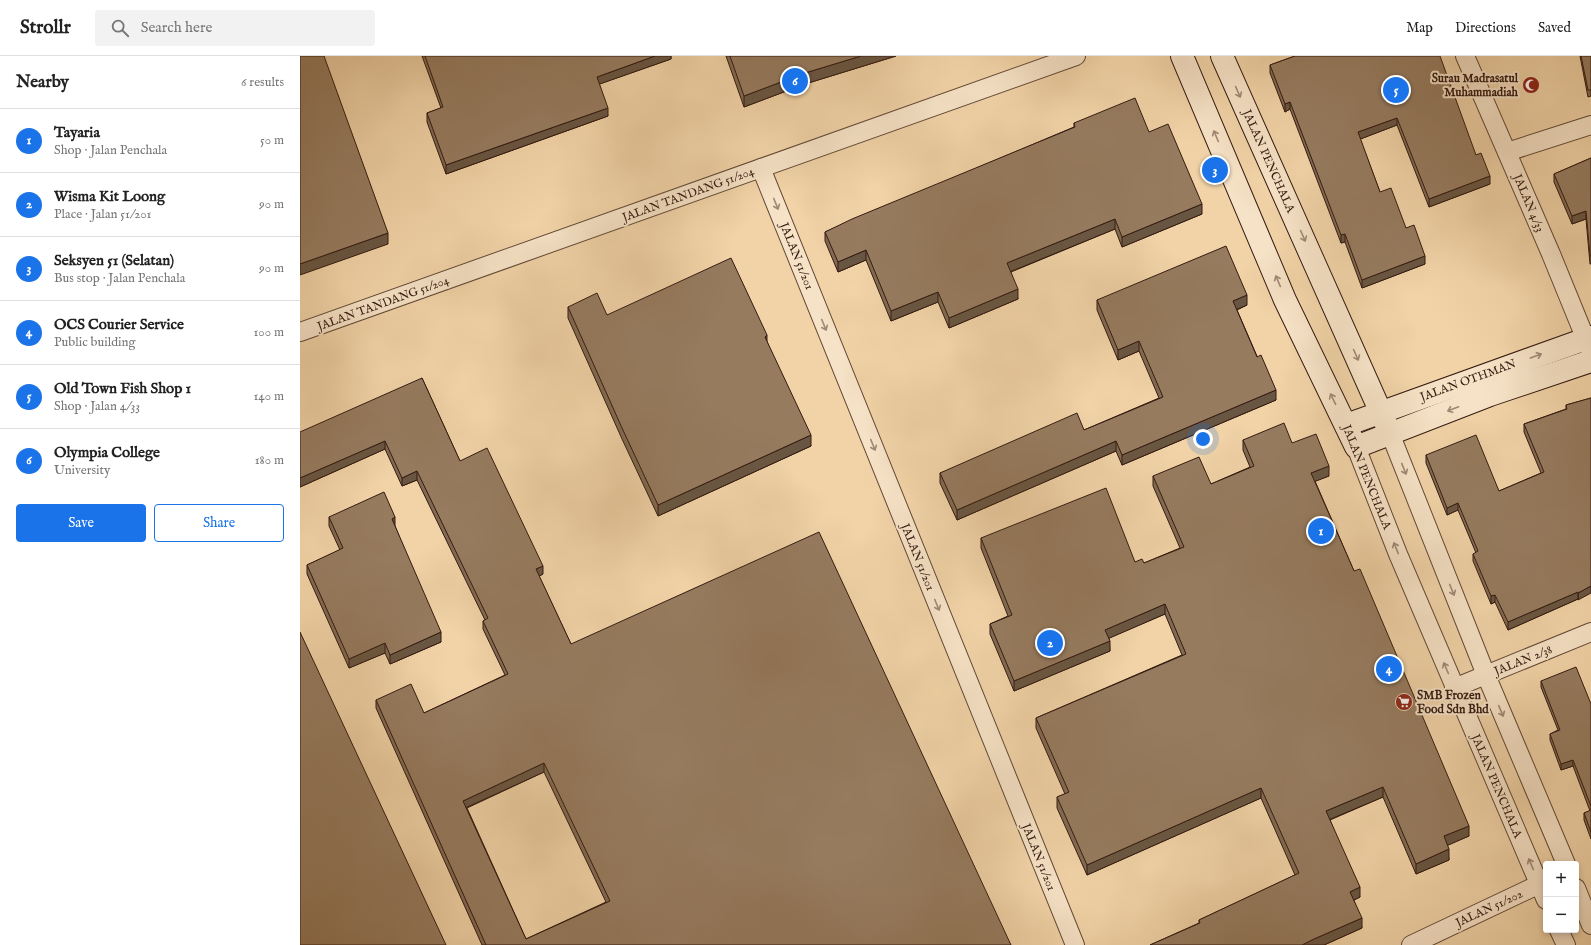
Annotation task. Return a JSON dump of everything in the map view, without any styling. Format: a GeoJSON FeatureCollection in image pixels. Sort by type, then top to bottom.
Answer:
{"type":"FeatureCollection","features":[{"type":"Feature","properties":{"kind":"main road","name":"JALAN PENCHALA"},"geometry":{"type":"LineString","coordinates":[[1182,56],[1285,300],[1356,447]]}},
{"type":"Feature","properties":{"kind":"main road","name":"JALAN PENCHALA"},"geometry":{"type":"LineString","coordinates":[[1222,56],[1390,433]]}},
{"type":"Feature","properties":{"kind":"main road","name":"JALAN OTHMAN"},"geometry":{"type":"LineString","coordinates":[[1346,425],[1381,411],[1589,342]]}},
{"type":"Feature","properties":{"kind":"main road","name":"JALAN OTHMAN"},"geometry":{"type":"LineString","coordinates":[[1356,447],[1490,395],[1591,362]]}},
{"type":"Feature","properties":{"kind":"street","name":"JALAN TANDANG 51/204"},"geometry":{"type":"LineString","coordinates":[[300,332],[1076,56]]}},
{"type":"Feature","properties":{"kind":"street","name":"JALAN 4/33"},"geometry":{"type":"LineString","coordinates":[[1466,56],[1589,342]]}},
{"type":"Feature","properties":{"kind":"street"},"geometry":{"type":"LineString","coordinates":[[1507,152],[1591,126]]}},
{"type":"Feature","properties":{"kind":"street","name":"JALAN 51/201"},"geometry":{"type":"LineString","coordinates":[[761,168],[1075,945]]}},
{"type":"Feature","properties":{"kind":"street","name":"JALAN PENCHALA"},"geometry":{"type":"LineString","coordinates":[[1390,433],[1486,675],[1565,861]]}},
{"type":"Feature","properties":{"kind":"street","name":"JALAN PENCHALA"},"geometry":{"type":"LineString","coordinates":[[1356,447],[1398,554],[1454,688],[1543,887]]}},
{"type":"Feature","properties":{"kind":"street","name":"JALAN 2/38"},"geometry":{"type":"LineString","coordinates":[[1454,688],[1591,632]]}},
{"type":"Feature","properties":{"kind":"street","name":"JALAN 51/202"},"geometry":{"type":"LineString","coordinates":[[1411,945],[1543,889]]}},
{"type":"Feature","properties":{"kind":"street"},"geometry":{"type":"LineString","coordinates":[[1579,895],[1591,924]]}},
{"type":"Feature","properties":{"kind":"street"},"geometry":{"type":"LineString","coordinates":[[1560,933],[1566,945]]}},
{"type":"Feature","properties":{"kind":"building"},"geometry":{"type":"Polygon","coordinates":[[[300,56],[324,56],[388,233],[300,264],[300,56]]]}},
{"type":"Feature","properties":{"kind":"building"},"geometry":{"type":"Polygon","coordinates":[[[425,56],[655,56],[597,77],[608,108],[446,165],[427,113],[443,107],[425,56]]]}},
{"type":"Feature","properties":{"kind":"building"},"geometry":{"type":"Polygon","coordinates":[[[730,56],[861,56],[805,73],[744,96],[730,56]]]}},
{"type":"Feature","properties":{"kind":"building"},"geometry":{"type":"Polygon","coordinates":[[[1295,56],[1440,56],[1476,155],[1481,153],[1490,176],[1429,199],[1397,118],[1358,132],[1380,192],[1391,188],[1406,228],[1414,225],[1425,256],[1362,280],[1345,234],[1341,235],[1290,102],[1285,104],[1270,65],[1295,56]]]}},
{"type":"Feature","properties":{"kind":"building"},"geometry":{"type":"Polygon","coordinates":[[[1581,56],[1591,56],[1591,90],[1588,90],[1581,56]]]}},
{"type":"Feature","properties":{"kind":"building"},"geometry":{"type":"Polygon","coordinates":[[[1135,98],[1149,132],[1168,124],[1202,204],[1122,237],[1115,219],[1007,263],[1018,289],[949,318],[938,292],[891,311],[866,250],[838,262],[825,232],[852,219],[1075,127],[1074,123],[1135,98]]]}},
{"type":"Feature","properties":{"kind":"building"},"geometry":{"type":"Polygon","coordinates":[[[1591,158],[1590,256],[1586,211],[1572,216],[1554,174],[1591,158]]]}},
{"type":"Feature","properties":{"kind":"building"},"geometry":{"type":"Polygon","coordinates":[[[1226,246],[1247,295],[1233,301],[1257,357],[1261,355],[1276,390],[1122,455],[1116,441],[957,510],[940,473],[1077,413],[1084,430],[1163,397],[1139,341],[1118,350],[1097,300],[1226,246]]]}},
{"type":"Feature","properties":{"kind":"building"},"geometry":{"type":"Polygon","coordinates":[[[731,258],[767,335],[765,337],[811,435],[658,505],[568,307],[597,293],[607,315],[731,258]]]}},
{"type":"Feature","properties":{"kind":"building"},"geometry":{"type":"Polygon","coordinates":[[[422,378],[460,461],[487,448],[543,566],[536,569],[571,644],[819,532],[1011,945],[486,945],[376,700],[411,684],[424,713],[508,674],[483,621],[488,618],[417,471],[402,478],[385,441],[300,478],[300,432],[422,378]],[[544,763],[463,801],[526,939],[610,901],[544,763]]]}},
{"type":"Feature","properties":{"kind":"building"},"geometry":{"type":"Polygon","coordinates":[[[1591,398],[1591,586],[1578,593],[1508,622],[1495,595],[1491,596],[1473,554],[1478,551],[1458,503],[1447,508],[1426,455],[1476,435],[1499,491],[1544,472],[1524,424],[1567,409],[1566,405],[1591,398]]]}},
{"type":"Feature","properties":{"kind":"building"},"geometry":{"type":"Polygon","coordinates":[[[1284,423],[1292,443],[1316,434],[1329,466],[1311,473],[1354,571],[1360,569],[1469,826],[1444,836],[1449,849],[1416,864],[1383,787],[1326,811],[1360,887],[1350,892],[1362,918],[1302,945],[1150,945],[1200,923],[1199,920],[1299,873],[1261,788],[1087,865],[1057,797],[1069,792],[1036,718],[1186,654],[1165,604],[1105,630],[1110,641],[1014,681],[990,624],[1012,615],[981,538],[1106,488],[1135,562],[1142,559],[1144,563],[1184,547],[1153,476],[1199,457],[1211,484],[1254,466],[1243,440],[1284,423]]]}},
{"type":"Feature","properties":{"kind":"building"},"geometry":{"type":"Polygon","coordinates":[[[384,492],[395,517],[392,519],[441,632],[390,655],[385,643],[349,659],[307,565],[343,548],[329,517],[384,492]]]}},
{"type":"Feature","properties":{"kind":"building"},"geometry":{"type":"Polygon","coordinates":[[[300,632],[446,945],[300,945],[300,632]]]}},
{"type":"Feature","properties":{"kind":"building"},"geometry":{"type":"Polygon","coordinates":[[[1576,667],[1591,704],[1591,806],[1573,760],[1561,764],[1550,734],[1560,730],[1541,681],[1576,667]]]}},
{"type":"Feature","properties":{"kind":"building"},"geometry":{"type":"Polygon","coordinates":[[[1591,810],[1591,832],[1584,813],[1591,810]]]}},
{"type":"Feature","properties":{"kind":"place","name":"Olympia College"},"geometry":{"type":"Point","coordinates":[795,81]}},
{"type":"Feature","properties":{"kind":"place","name":"Surau Madrasatul Muhammadiah"},"geometry":{"type":"Point","coordinates":[1531,85]}},
{"type":"Feature","properties":{"kind":"place","name":"Old Town Fish Shop 1"},"geometry":{"type":"Point","coordinates":[1396,90]}},
{"type":"Feature","properties":{"kind":"place","name":"Seksyen 51 (Selatan)"},"geometry":{"type":"Point","coordinates":[1215,170]}},
{"type":"Feature","properties":{"kind":"place","name":"Tayaria"},"geometry":{"type":"Point","coordinates":[1321,531]}},
{"type":"Feature","properties":{"kind":"place","name":"Wisma Kit Loong"},"geometry":{"type":"Point","coordinates":[1050,643]}},
{"type":"Feature","properties":{"kind":"place","name":"OCS Courier Service"},"geometry":{"type":"Point","coordinates":[1389,669]}},
{"type":"Feature","properties":{"kind":"place","name":"SMB Frozen Food Sdn Bhd"},"geometry":{"type":"Point","coordinates":[1404,702]}}]}
